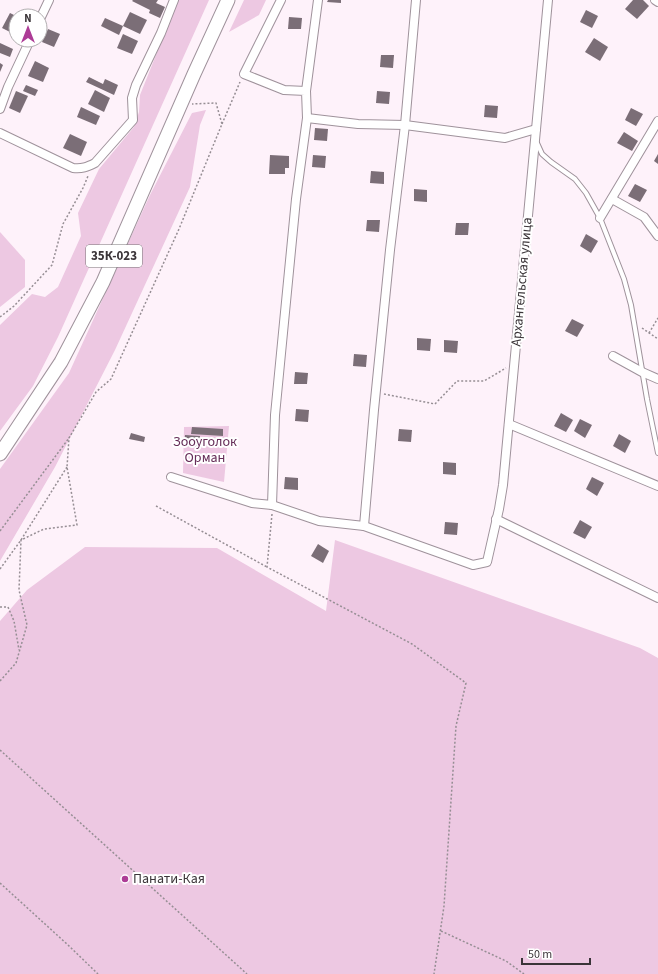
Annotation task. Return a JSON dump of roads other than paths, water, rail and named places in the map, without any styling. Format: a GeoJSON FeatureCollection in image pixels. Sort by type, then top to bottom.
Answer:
{"type":"FeatureCollection","features":[{"type":"Feature","properties":{"kind":"main road","name":"35К-023"},"geometry":{"type":"LineString","coordinates":[[0,454],[61,362],[103,282],[228,0]]}},
{"type":"Feature","properties":{"kind":"street"},"geometry":{"type":"LineString","coordinates":[[0,133],[73,168],[81,169],[88,167],[133,120],[132,98],[136,85],[161,33],[174,0]]}},
{"type":"Feature","properties":{"kind":"street"},"geometry":{"type":"LineString","coordinates":[[281,0],[244,74],[284,90],[306,91]]}},
{"type":"Feature","properties":{"kind":"street"},"geometry":{"type":"LineString","coordinates":[[272,505],[275,415],[296,199],[307,118],[306,91],[318,0]]}},
{"type":"Feature","properties":{"kind":"street"},"geometry":{"type":"LineString","coordinates":[[171,477],[252,503],[272,505],[319,521],[364,526],[390,250],[405,125],[416,0]]}},
{"type":"Feature","properties":{"kind":"street","name":"Архангельская улица"},"geometry":{"type":"LineString","coordinates":[[364,526],[473,565],[487,562],[503,486],[548,0]]}},
{"type":"Feature","properties":{"kind":"street"},"geometry":{"type":"LineString","coordinates":[[0,109],[8,87],[26,48]]}},
{"type":"Feature","properties":{"kind":"street"},"geometry":{"type":"LineString","coordinates":[[307,118],[358,124],[405,125],[505,138],[536,129]]}},
{"type":"Feature","properties":{"kind":"street"},"geometry":{"type":"LineString","coordinates":[[600,218],[658,121]]}},
{"type":"Feature","properties":{"kind":"street"},"geometry":{"type":"LineString","coordinates":[[612,199],[644,216],[658,236]]}},
{"type":"Feature","properties":{"kind":"street"},"geometry":{"type":"LineString","coordinates":[[613,356],[658,379]]}},
{"type":"Feature","properties":{"kind":"street"},"geometry":{"type":"LineString","coordinates":[[509,424],[658,486]]}},
{"type":"Feature","properties":{"kind":"street"},"geometry":{"type":"LineString","coordinates":[[496,519],[658,598]]}},
{"type":"Feature","properties":{"kind":"lane"},"geometry":{"type":"LineString","coordinates":[[535,139],[542,154],[575,179],[586,193],[600,218],[624,279],[631,305],[658,454]]}},
{"type":"Feature","properties":{"kind":"place","name":"Панати-Кая"},"geometry":{"type":"Point","coordinates":[125,879]}},
{"type":"Feature","properties":{"kind":"park label","name":"Зооуголок Орман"},"geometry":{"type":"Point","coordinates":[205,450]}}]}
